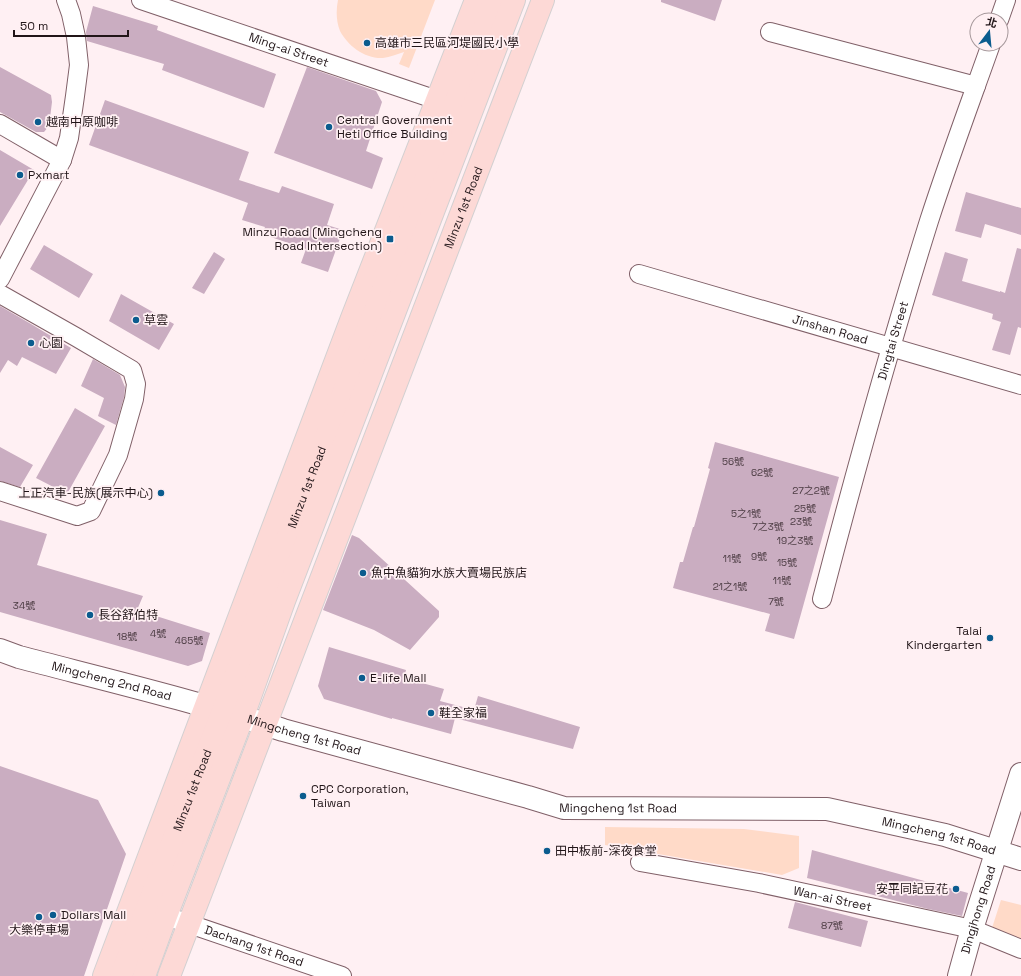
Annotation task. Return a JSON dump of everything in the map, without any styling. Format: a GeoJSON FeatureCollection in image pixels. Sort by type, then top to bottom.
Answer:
{"type":"FeatureCollection","features":[{"type":"Feature","properties":{"kind":"main road","name":"Minzu 1st Road"},"geometry":{"type":"LineString","coordinates":[[306,492],[352,318],[476,0]]}},
{"type":"Feature","properties":{"kind":"main road","name":"Minzu 1st Road"},"geometry":{"type":"LineString","coordinates":[[121,976],[224,711],[250,635],[496,0]]}},
{"type":"Feature","properties":{"kind":"main road","name":"Minzu 1st Road"},"geometry":{"type":"LineString","coordinates":[[306,492],[514,0]]}},
{"type":"Feature","properties":{"kind":"main road","name":"Minzu 1st Road"},"geometry":{"type":"LineString","coordinates":[[169,976],[543,0]]}},
{"type":"Feature","properties":{"kind":"main road"},"geometry":{"type":"LineString","coordinates":[[306,492],[348,511]]}},
{"type":"Feature","properties":{"kind":"main road","name":"Minzu 1st Road"},"geometry":{"type":"LineString","coordinates":[[144,976],[166,916],[224,711]]}},
{"type":"Feature","properties":{"kind":"main road","name":"Minzu 1st Road"},"geometry":{"type":"LineString","coordinates":[[104,976],[224,711]]}},
{"type":"Feature","properties":{"kind":"street"},"geometry":{"type":"LineString","coordinates":[[0,279],[62,160],[69,138],[76,96],[79,65],[76,37],[66,0]]}},
{"type":"Feature","properties":{"kind":"street","name":"Ming-ai Street"},"geometry":{"type":"LineString","coordinates":[[141,0],[437,100]]}},
{"type":"Feature","properties":{"kind":"street"},"geometry":{"type":"LineString","coordinates":[[1002,12],[1006,0]]}},
{"type":"Feature","properties":{"kind":"street"},"geometry":{"type":"LineString","coordinates":[[770,32],[976,86]]}},
{"type":"Feature","properties":{"kind":"street","name":"Dingtai Street"},"geometry":{"type":"LineString","coordinates":[[822,599],[890,348],[945,173],[987,52]]}},
{"type":"Feature","properties":{"kind":"street"},"geometry":{"type":"LineString","coordinates":[[0,124],[62,160]]}},
{"type":"Feature","properties":{"kind":"street","name":"Jinshan Road"},"geometry":{"type":"LineString","coordinates":[[639,274],[1021,385]]}},
{"type":"Feature","properties":{"kind":"street"},"geometry":{"type":"LineString","coordinates":[[0,294],[132,370],[136,384],[134,399],[118,454],[91,511],[77,516],[0,491]]}},
{"type":"Feature","properties":{"kind":"street","name":"Mingcheng 2nd Road"},"geometry":{"type":"LineString","coordinates":[[0,650],[19,657],[224,711]]}},
{"type":"Feature","properties":{"kind":"street","name":"Mingcheng 1st Road"},"geometry":{"type":"LineString","coordinates":[[224,711],[283,730],[564,808],[827,809],[945,835],[1021,859]]}},
{"type":"Feature","properties":{"kind":"street","name":"Dingjhong Road"},"geometry":{"type":"LineString","coordinates":[[959,976],[972,929],[1021,774]]}},
{"type":"Feature","properties":{"kind":"street","name":"Wan-ai Street"},"geometry":{"type":"LineString","coordinates":[[640,862],[759,883],[972,929],[1021,949]]}},
{"type":"Feature","properties":{"kind":"street","name":"Dachang 1st Road"},"geometry":{"type":"LineString","coordinates":[[166,916],[342,976]]}},
{"type":"Feature","properties":{"kind":"shaded area"},"geometry":{"type":"Polygon","coordinates":[[[338,0],[435,0],[409,68],[399,64],[404,52],[386,58],[376,58],[364,54],[352,46],[343,37],[340,31],[337,16],[338,0]]]}},
{"type":"Feature","properties":{"kind":"shaded area"},"geometry":{"type":"Polygon","coordinates":[[[605,827],[744,829],[799,836],[799,868],[782,875],[605,845],[605,827]]]}},
{"type":"Feature","properties":{"kind":"shaded area"},"geometry":{"type":"Polygon","coordinates":[[[1001,900],[1021,905],[1021,941],[992,928],[1001,900]]]}},
{"type":"Feature","properties":{"kind":"building"},"geometry":{"type":"Polygon","coordinates":[[[661,0],[722,0],[715,21],[661,2],[661,0]]]}},
{"type":"Feature","properties":{"kind":"building"},"geometry":{"type":"Polygon","coordinates":[[[93,6],[158,26],[157,30],[276,74],[264,108],[162,70],[164,64],[87,41],[86,32],[93,6]]]}},
{"type":"Feature","properties":{"kind":"building"},"geometry":{"type":"Polygon","coordinates":[[[0,67],[51,95],[52,102],[49,126],[44,132],[36,132],[0,112],[0,67]]]}},
{"type":"Feature","properties":{"kind":"building","name":"Central Government Heti Office Building"},"geometry":{"type":"Polygon","coordinates":[[[307,67],[376,91],[382,102],[366,151],[383,158],[372,189],[274,153],[307,67]]]}},
{"type":"Feature","properties":{"kind":"building"},"geometry":{"type":"Polygon","coordinates":[[[105,100],[249,152],[239,180],[279,193],[282,186],[334,204],[327,225],[343,230],[328,272],[301,263],[306,249],[262,234],[265,227],[242,220],[248,203],[89,145],[105,100]]]}},
{"type":"Feature","properties":{"kind":"building"},"geometry":{"type":"Polygon","coordinates":[[[0,150],[34,170],[0,226],[0,150]]]}},
{"type":"Feature","properties":{"kind":"building"},"geometry":{"type":"Polygon","coordinates":[[[966,192],[1021,208],[1021,235],[985,224],[981,238],[955,231],[966,192]]]}},
{"type":"Feature","properties":{"kind":"building"},"geometry":{"type":"Polygon","coordinates":[[[44,245],[93,274],[79,298],[30,269],[44,245]]]}},
{"type":"Feature","properties":{"kind":"building"},"geometry":{"type":"Polygon","coordinates":[[[1017,248],[1021,249],[1021,328],[1018,327],[1010,355],[992,350],[1001,322],[992,319],[993,314],[932,295],[945,252],[968,259],[962,281],[1005,293],[1017,248]]]}},
{"type":"Feature","properties":{"kind":"building"},"geometry":{"type":"Polygon","coordinates":[[[214,252],[225,259],[204,294],[192,288],[214,252]]]}},
{"type":"Feature","properties":{"kind":"building","name":"草雲"},"geometry":{"type":"Polygon","coordinates":[[[121,294],[174,324],[159,350],[109,321],[121,294]]]}},
{"type":"Feature","properties":{"kind":"building","name":"心園"},"geometry":{"type":"Polygon","coordinates":[[[0,306],[71,348],[56,374],[22,357],[17,366],[8,360],[0,373],[0,306]]]}},
{"type":"Feature","properties":{"kind":"building","name":"心園"},"geometry":{"type":"Polygon","coordinates":[[[93,359],[120,375],[125,387],[124,397],[116,425],[98,416],[104,398],[81,386],[93,359]]]}},
{"type":"Feature","properties":{"kind":"building"},"geometry":{"type":"Polygon","coordinates":[[[75,408],[105,426],[67,494],[36,478],[75,408]]]}},
{"type":"Feature","properties":{"kind":"building"},"geometry":{"type":"Polygon","coordinates":[[[715,442],[839,477],[794,639],[765,631],[770,614],[673,588],[680,562],[683,562],[694,527],[710,469],[708,468],[715,442]]]}},
{"type":"Feature","properties":{"kind":"building"},"geometry":{"type":"Polygon","coordinates":[[[0,447],[33,465],[20,487],[0,481],[0,447]]]}},
{"type":"Feature","properties":{"kind":"building","name":"長谷舒伯特"},"geometry":{"type":"Polygon","coordinates":[[[0,520],[47,534],[37,565],[143,596],[137,610],[210,633],[202,661],[188,666],[0,612],[0,520]]]}},
{"type":"Feature","properties":{"kind":"building","name":"魚中魚貓狗水族大賣場民族店"},"geometry":{"type":"Polygon","coordinates":[[[352,535],[359,538],[439,611],[439,617],[410,650],[374,630],[323,610],[352,535]]]}},
{"type":"Feature","properties":{"kind":"building"},"geometry":{"type":"Polygon","coordinates":[[[329,647],[406,670],[404,678],[444,689],[440,701],[474,710],[478,696],[580,727],[573,749],[455,718],[451,734],[392,719],[324,699],[318,686],[329,647]]]}},
{"type":"Feature","properties":{"kind":"building","name":"Dollars Mall"},"geometry":{"type":"Polygon","coordinates":[[[0,766],[98,800],[126,854],[84,976],[0,976],[0,766]]]}},
{"type":"Feature","properties":{"kind":"building"},"geometry":{"type":"Polygon","coordinates":[[[812,850],[968,893],[962,916],[928,909],[807,878],[812,850]]]}},
{"type":"Feature","properties":{"kind":"building"},"geometry":{"type":"Polygon","coordinates":[[[795,902],[868,921],[861,947],[788,928],[795,902]]]}},
{"type":"Feature","properties":{"kind":"place","name":"高雄市三民區河堤國民小學"},"geometry":{"type":"Point","coordinates":[367,43]}},
{"type":"Feature","properties":{"kind":"place","name":"越南中原咖啡"},"geometry":{"type":"Point","coordinates":[38,122]}},
{"type":"Feature","properties":{"kind":"place","name":"Central Government Heti Office Building"},"geometry":{"type":"Point","coordinates":[329,127]}},
{"type":"Feature","properties":{"kind":"place","name":"Pxmart"},"geometry":{"type":"Point","coordinates":[20,175]}},
{"type":"Feature","properties":{"kind":"place","name":"Minzu Road (Mingcheng Road Intersection)"},"geometry":{"type":"Point","coordinates":[390,239]}},
{"type":"Feature","properties":{"kind":"place","name":"草雲"},"geometry":{"type":"Point","coordinates":[136,320]}},
{"type":"Feature","properties":{"kind":"place","name":"心園"},"geometry":{"type":"Point","coordinates":[31,343]}},
{"type":"Feature","properties":{"kind":"place","name":"上正汽車-民族(展示中心)"},"geometry":{"type":"Point","coordinates":[161,493]}},
{"type":"Feature","properties":{"kind":"place","name":"魚中魚貓狗水族大賣場民族店"},"geometry":{"type":"Point","coordinates":[363,573]}},
{"type":"Feature","properties":{"kind":"place","name":"長谷舒伯特"},"geometry":{"type":"Point","coordinates":[90,615]}},
{"type":"Feature","properties":{"kind":"place","name":"Talai Kindergarten"},"geometry":{"type":"Point","coordinates":[990,638]}},
{"type":"Feature","properties":{"kind":"place","name":"E-life Mall"},"geometry":{"type":"Point","coordinates":[362,678]}},
{"type":"Feature","properties":{"kind":"place","name":"鞋全家福"},"geometry":{"type":"Point","coordinates":[431,713]}},
{"type":"Feature","properties":{"kind":"place","name":"CPC Corporation, Taiwan"},"geometry":{"type":"Point","coordinates":[303,796]}},
{"type":"Feature","properties":{"kind":"place","name":"田中板前-深夜食堂"},"geometry":{"type":"Point","coordinates":[547,851]}},
{"type":"Feature","properties":{"kind":"place","name":"安平同記豆花"},"geometry":{"type":"Point","coordinates":[956,889]}},
{"type":"Feature","properties":{"kind":"place","name":"Dollars Mall"},"geometry":{"type":"Point","coordinates":[53,915]}},
{"type":"Feature","properties":{"kind":"place","name":"大樂停車場"},"geometry":{"type":"Point","coordinates":[39,917]}}]}
